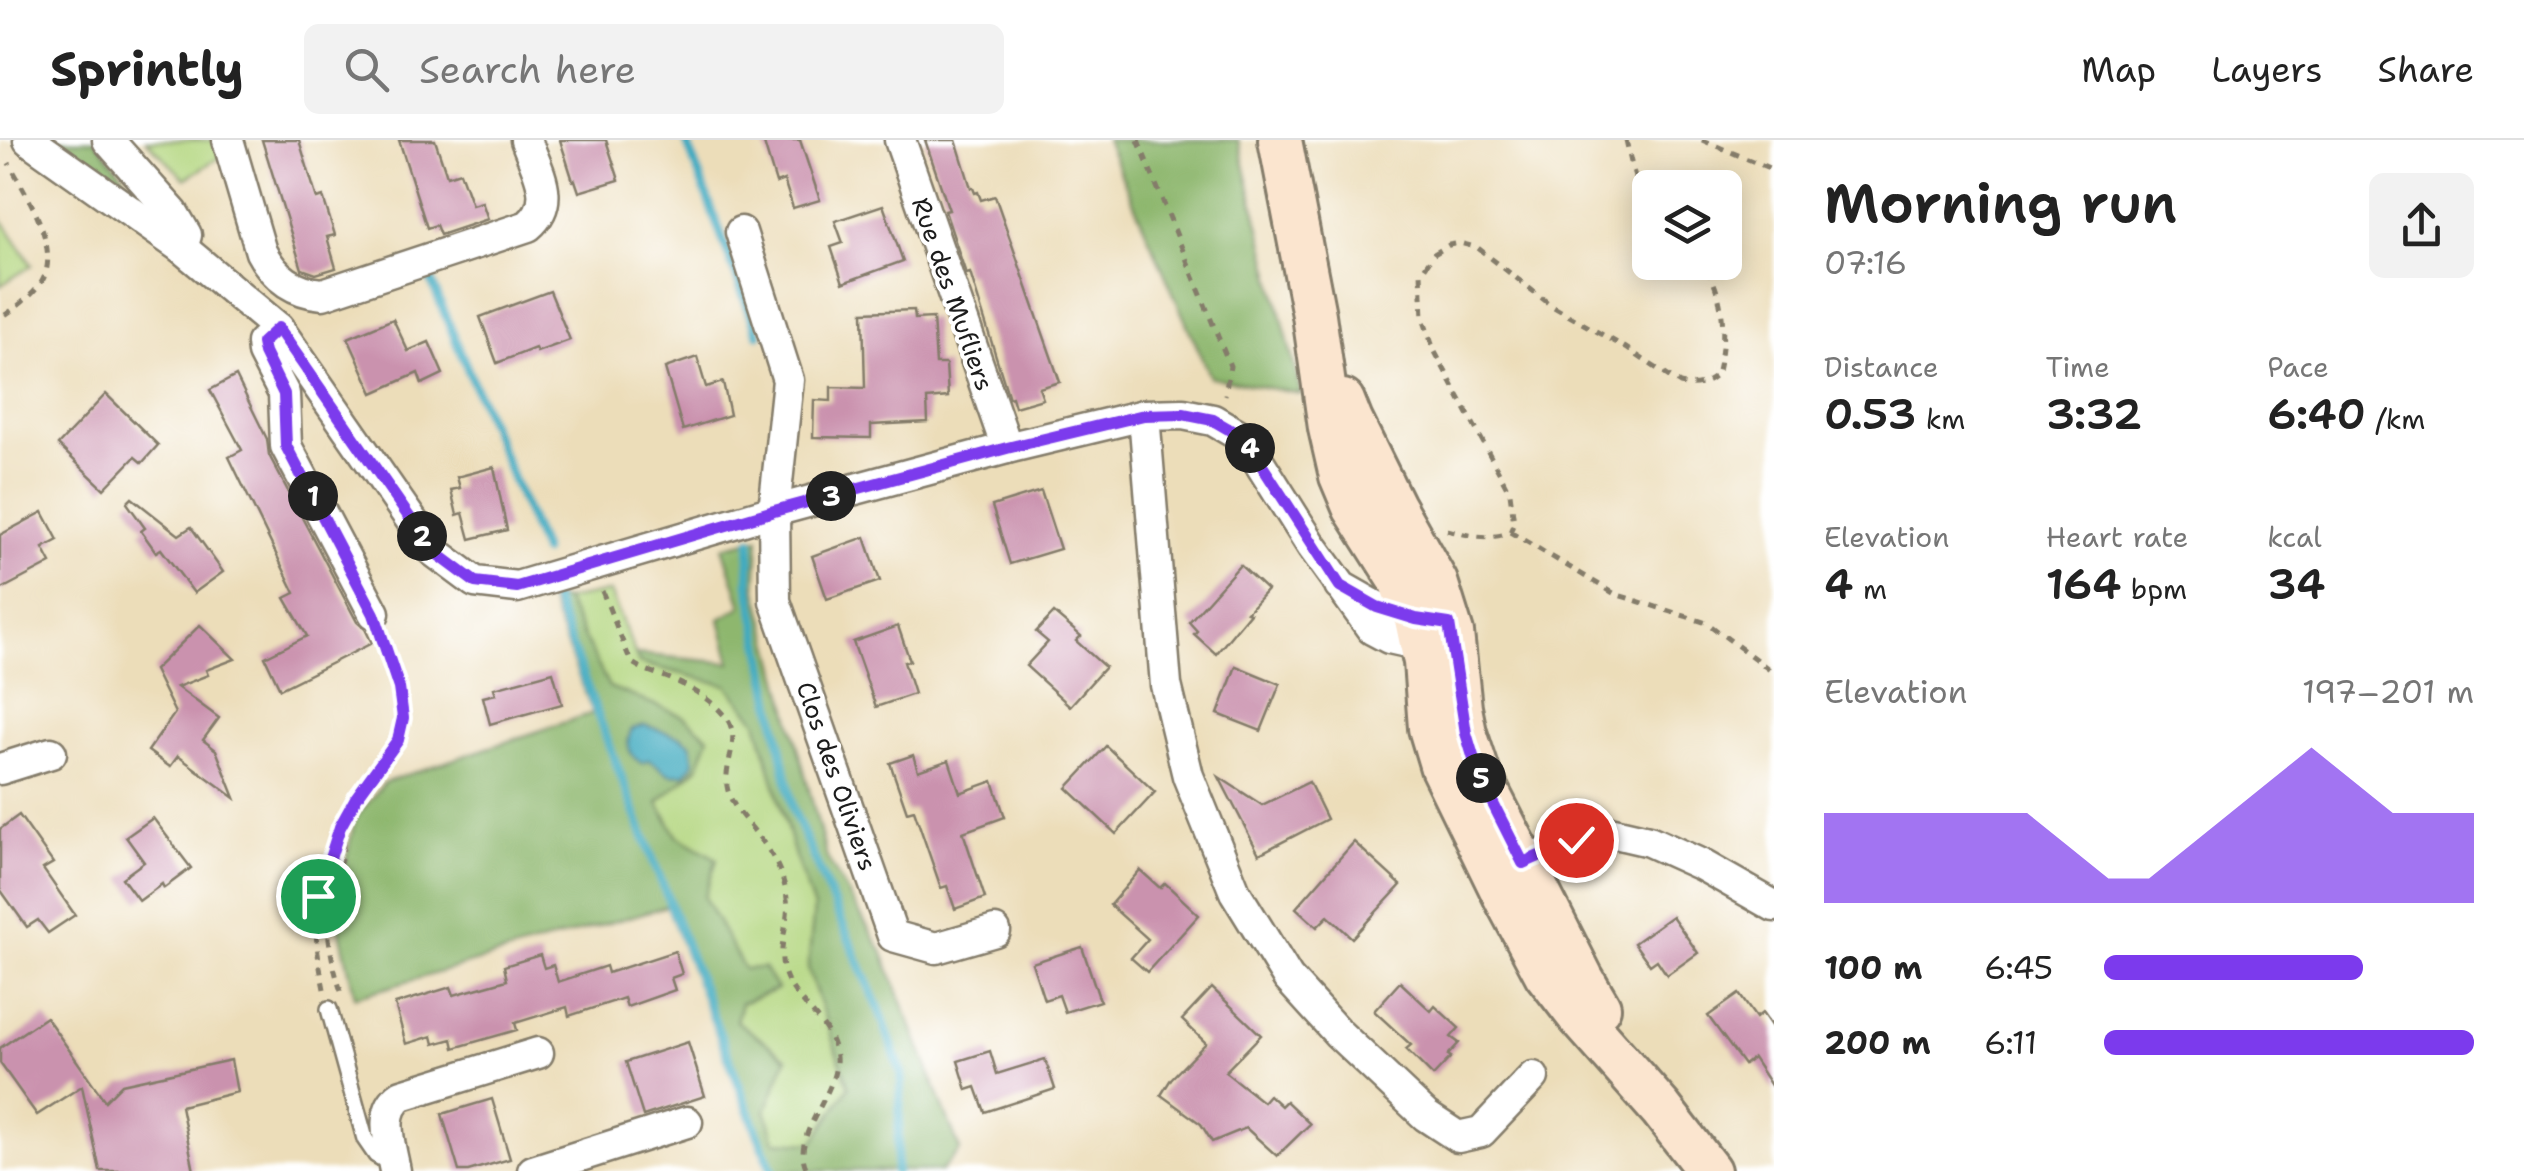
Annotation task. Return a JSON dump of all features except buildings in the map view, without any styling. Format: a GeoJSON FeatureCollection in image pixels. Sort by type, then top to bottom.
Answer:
{"type":"FeatureCollection","features":[{"type":"Feature","properties":{"kind":"main road"},"geometry":{"type":"LineString","coordinates":[[1280,140],[1314,315],[1330,428],[1354,508],[1428,627],[1509,870],[1582,978],[1661,1110],[1709,1171]]}},
{"type":"Feature","properties":{"kind":"main road"},"geometry":{"type":"LineString","coordinates":[[1314,315],[1350,421],[1429,566],[1428,627]]}},
{"type":"Feature","properties":{"kind":"street"},"geometry":{"type":"LineString","coordinates":[[108,140],[173,212],[186,235],[182,248]]}},
{"type":"Feature","properties":{"kind":"street"},"geometry":{"type":"LineString","coordinates":[[228,140],[261,252],[270,268],[296,289],[324,294],[528,226],[544,207],[544,193],[526,140]]}},
{"type":"Feature","properties":{"kind":"street","name":"Rue des Mufliers"},"geometry":{"type":"LineString","coordinates":[[900,140],[1007,448]]}},
{"type":"Feature","properties":{"kind":"street"},"geometry":{"type":"LineString","coordinates":[[16,145],[182,248],[278,328],[432,550],[475,582],[517,587],[1007,448],[1144,415],[1183,414],[1213,420],[1244,438],[1340,586],[1377,607],[1428,627]]}},
{"type":"Feature","properties":{"kind":"street"},"geometry":{"type":"LineString","coordinates":[[741,232],[788,380],[774,511]]}},
{"type":"Feature","properties":{"kind":"street"},"geometry":{"type":"LineString","coordinates":[[278,328],[262,343],[284,394],[286,446],[374,614]]}},
{"type":"Feature","properties":{"kind":"street"},"geometry":{"type":"LineString","coordinates":[[1144,415],[1166,685],[1188,776],[1236,892],[1288,978],[1325,1019],[1426,1116],[1458,1137],[1482,1132],[1533,1077]]}},
{"type":"Feature","properties":{"kind":"street","name":"Clos des Oliviers"},"geometry":{"type":"LineString","coordinates":[[774,511],[775,600],[894,936],[936,948],[995,930]]}},
{"type":"Feature","properties":{"kind":"street"},"geometry":{"type":"LineString","coordinates":[[0,769],[51,753]]}},
{"type":"Feature","properties":{"kind":"street"},"geometry":{"type":"LineString","coordinates":[[1509,870],[1576,840],[1610,832],[1649,842],[1702,864],[1774,906]]}},
{"type":"Feature","properties":{"kind":"street"},"geometry":{"type":"LineString","coordinates":[[394,1168],[387,1120],[393,1101],[538,1053]]}},
{"type":"Feature","properties":{"kind":"street"},"geometry":{"type":"LineString","coordinates":[[533,1171],[686,1122]]}},
{"type":"Feature","properties":{"kind":"lane"},"geometry":{"type":"LineString","coordinates":[[329,1009],[366,1139],[376,1155],[394,1168]]}},
{"type":"Feature","properties":{"kind":"path"},"geometry":{"type":"LineString","coordinates":[[1138,140],[1230,366],[1224,400],[1213,420]]}},
{"type":"Feature","properties":{"kind":"path"},"geometry":{"type":"LineString","coordinates":[[1626,140],[1633,170]]}},
{"type":"Feature","properties":{"kind":"path"},"geometry":{"type":"LineString","coordinates":[[1702,140],[1774,170]]}},
{"type":"Feature","properties":{"kind":"path"},"geometry":{"type":"LineString","coordinates":[[5,314],[23,303],[43,280],[47,255],[40,219],[16,145]]}},
{"type":"Feature","properties":{"kind":"path"},"geometry":{"type":"LineString","coordinates":[[1401,518],[1464,534],[1501,537],[1510,532],[1514,522],[1510,493],[1434,350],[1423,318],[1421,274],[1434,254],[1460,243],[1478,248],[1552,306],[1680,384],[1690,386],[1701,385],[1717,375],[1722,353],[1721,302],[1714,280]]}},
{"type":"Feature","properties":{"kind":"path"},"geometry":{"type":"LineString","coordinates":[[1510,532],[1615,594],[1707,623],[1774,673]]}},
{"type":"Feature","properties":{"kind":"path"},"geometry":{"type":"LineString","coordinates":[[591,566],[631,662],[705,698],[726,716],[735,735],[727,785],[734,805],[779,868],[788,901],[782,964],[788,983],[829,1035],[836,1057],[834,1079],[802,1152],[808,1171]]}},
{"type":"Feature","properties":{"kind":"path"},"geometry":{"type":"LineString","coordinates":[[329,1009],[317,956],[318,896],[340,827],[398,740],[403,718],[399,688],[374,614]]}},
{"type":"Feature","properties":{"kind":"path"},"geometry":{"type":"LineString","coordinates":[[340,827],[345,843],[328,900],[330,943],[344,1000]]}},
{"type":"Feature","properties":{"kind":"green space"},"geometry":{"type":"Polygon","coordinates":[[[51,140],[95,140],[156,216],[51,140]]]}},
{"type":"Feature","properties":{"kind":"green space"},"geometry":{"type":"Polygon","coordinates":[[[146,140],[214,140],[220,157],[185,179],[146,140]]]}},
{"type":"Feature","properties":{"kind":"green space"},"geometry":{"type":"Polygon","coordinates":[[[1106,140],[1238,140],[1301,394],[1210,377],[1106,140]]]}},
{"type":"Feature","properties":{"kind":"green space"},"geometry":{"type":"Polygon","coordinates":[[[0,217],[32,265],[0,286],[0,217]]]}},
{"type":"Feature","properties":{"kind":"green space"},"geometry":{"type":"Polygon","coordinates":[[[759,538],[756,587],[827,858],[882,951],[960,1150],[941,1171],[769,1171],[667,906],[355,997],[335,909],[355,819],[385,782],[593,713],[548,598],[565,600],[609,687],[683,716],[709,737],[698,767],[658,802],[677,836],[717,859],[704,897],[744,969],[764,968],[777,989],[741,1003],[736,1021],[787,1058],[766,1110],[775,1141],[813,1143],[849,1087],[808,969],[814,908],[795,856],[757,721],[727,685],[639,663],[635,654],[731,663],[720,619],[742,606],[723,547],[759,538]]]}},
{"type":"Feature","properties":{"kind":"green space"},"geometry":{"type":"Polygon","coordinates":[[[610,592],[639,663],[727,685],[757,720],[795,856],[814,908],[808,969],[849,1087],[813,1144],[775,1141],[766,1110],[787,1058],[736,1021],[741,1003],[776,990],[744,970],[704,897],[717,859],[677,836],[658,802],[698,767],[683,716],[609,687],[565,600],[610,592]]]}},
{"type":"Feature","properties":{"kind":"water"},"geometry":{"type":"Polygon","coordinates":[[[644,725],[691,744],[694,763],[685,774],[668,773],[649,760],[642,763],[634,757],[628,744],[630,734],[632,729],[644,725]]]}},
{"type":"Feature","properties":{"kind":"waterway"},"geometry":{"type":"LineString","coordinates":[[686,140],[758,334]]}},
{"type":"Feature","properties":{"kind":"waterway"},"geometry":{"type":"LineString","coordinates":[[428,273],[543,552]]}},
{"type":"Feature","properties":{"kind":"waterway"},"geometry":{"type":"LineString","coordinates":[[751,540],[749,583],[793,810],[878,1006],[902,1075],[896,1171]]}},
{"type":"Feature","properties":{"kind":"waterway"},"geometry":{"type":"LineString","coordinates":[[553,598],[772,1171]]}},
{"type":"Feature","properties":{"kind":"route"},"geometry":{"type":"LineString","coordinates":[[318,896],[340,827],[398,740],[403,718],[399,688],[374,614],[286,446],[284,394],[262,343],[278,328],[432,550],[475,582],[517,587],[774,511],[1144,415],[1183,414],[1213,420],[1244,438],[1340,586],[1377,607],[1449,624],[1460,708],[1479,776],[1523,863],[1576,840]]}}]}
